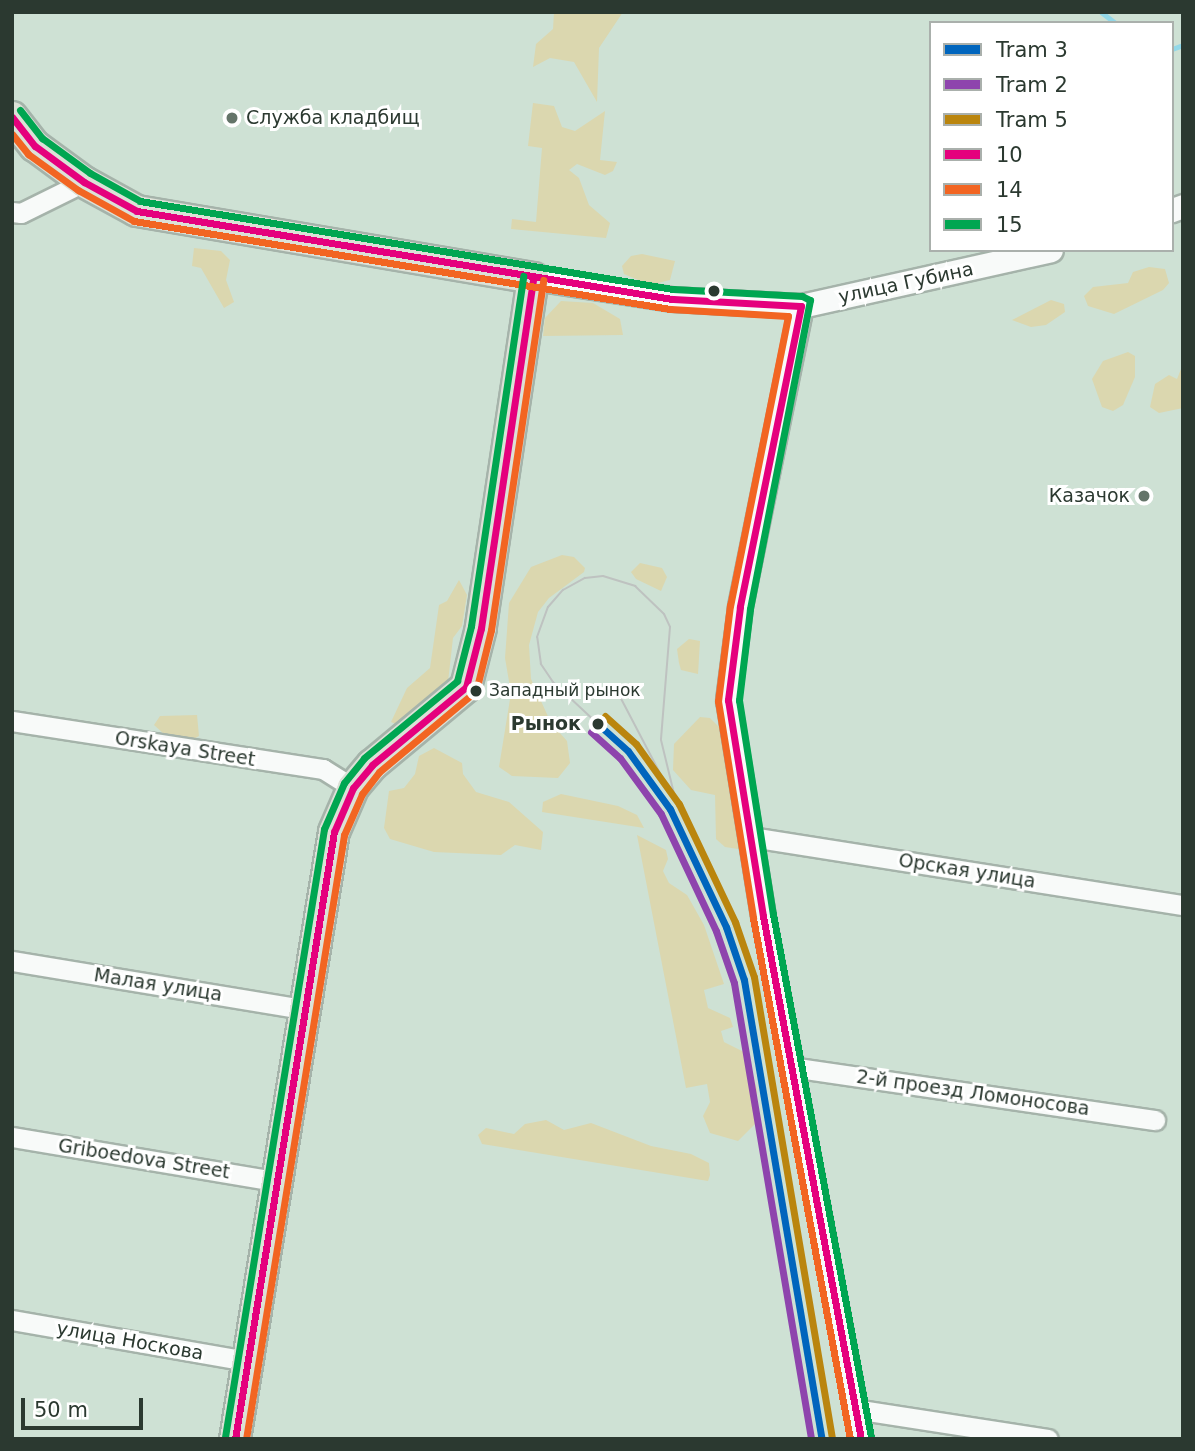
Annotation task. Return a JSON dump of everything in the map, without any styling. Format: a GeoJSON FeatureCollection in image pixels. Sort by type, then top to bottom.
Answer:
{"type":"FeatureCollection","features":[{"type":"Feature","properties":{"kind":"main road"},"geometry":{"type":"LineString","coordinates":[[12,117],[35,146],[84,181],[137,211],[199,225],[533,278],[476,658],[466,687],[372,765],[353,788],[334,832],[303,1009],[235,1439]]}},
{"type":"Feature","properties":{"kind":"street"},"geometry":{"type":"LineString","coordinates":[[12,212],[21,213],[84,181]]}},
{"type":"Feature","properties":{"kind":"street","name":"улица Губина"},"geometry":{"type":"LineString","coordinates":[[533,278],[672,299],[800,306],[1042,252]]}},
{"type":"Feature","properties":{"kind":"street"},"geometry":{"type":"LineString","coordinates":[[800,306],[729,673],[733,739],[861,1439]]}},
{"type":"Feature","properties":{"kind":"street","name":"Orskaya Street"},"geometry":{"type":"LineString","coordinates":[[12,721],[323,769],[353,788]]}},
{"type":"Feature","properties":{"kind":"street","name":"Орская улица"},"geometry":{"type":"LineString","coordinates":[[752,837],[1183,905]]}},
{"type":"Feature","properties":{"kind":"street","name":"Малая улица"},"geometry":{"type":"LineString","coordinates":[[12,961],[303,1009]]}},
{"type":"Feature","properties":{"kind":"street","name":"2-й проезд Ломоносова"},"geometry":{"type":"LineString","coordinates":[[791,1067],[1155,1120]]}},
{"type":"Feature","properties":{"kind":"street","name":"Griboedova Street"},"geometry":{"type":"LineString","coordinates":[[12,1138],[276,1181]]}},
{"type":"Feature","properties":{"kind":"street","name":"улица Носкова"},"geometry":{"type":"LineString","coordinates":[[12,1320],[248,1362]]}},
{"type":"Feature","properties":{"kind":"street"},"geometry":{"type":"LineString","coordinates":[[855,1409],[1048,1439]]}},
{"type":"Feature","properties":{"kind":"shaded area"},"geometry":{"type":"Polygon","coordinates":[[[554,12],[623,12],[599,48],[597,102],[574,62],[550,58],[533,67],[536,44],[553,29],[554,12]]]}},
{"type":"Feature","properties":{"kind":"shaded area"},"geometry":{"type":"Polygon","coordinates":[[[533,103],[554,106],[562,127],[575,131],[605,111],[600,160],[617,162],[613,171],[605,175],[577,164],[569,170],[579,178],[589,205],[610,223],[606,238],[511,229],[512,219],[536,222],[542,148],[528,146],[533,103]]]}},
{"type":"Feature","properties":{"kind":"shaded area"},"geometry":{"type":"Polygon","coordinates":[[[194,248],[221,251],[230,260],[226,280],[234,302],[224,308],[201,268],[192,266],[194,248]]]}},
{"type":"Feature","properties":{"kind":"shaded area"},"geometry":{"type":"Polygon","coordinates":[[[642,254],[675,261],[670,280],[650,285],[624,274],[622,266],[631,256],[642,254]]]}},
{"type":"Feature","properties":{"kind":"shaded area"},"geometry":{"type":"Polygon","coordinates":[[[1149,267],[1165,269],[1169,283],[1163,290],[1114,314],[1088,306],[1084,296],[1093,287],[1128,283],[1133,272],[1149,267]]]}},
{"type":"Feature","properties":{"kind":"shaded area"},"geometry":{"type":"Polygon","coordinates":[[[1051,300],[1064,304],[1065,312],[1046,325],[1031,327],[1012,320],[1051,300]]]}},
{"type":"Feature","properties":{"kind":"shaded area"},"geometry":{"type":"Polygon","coordinates":[[[561,301],[593,303],[620,319],[623,335],[543,336],[545,318],[561,301]]]}},
{"type":"Feature","properties":{"kind":"shaded area"},"geometry":{"type":"Polygon","coordinates":[[[1128,352],[1135,356],[1135,377],[1123,405],[1113,411],[1102,407],[1092,379],[1103,361],[1128,352]]]}},
{"type":"Feature","properties":{"kind":"shaded area"},"geometry":{"type":"Polygon","coordinates":[[[1183,364],[1183,408],[1159,413],[1150,407],[1155,384],[1169,375],[1177,379],[1183,364]]]}},
{"type":"Feature","properties":{"kind":"shaded area"},"geometry":{"type":"Polygon","coordinates":[[[562,555],[574,557],[585,568],[584,572],[549,598],[538,612],[529,645],[531,679],[551,723],[567,741],[570,763],[558,778],[512,776],[499,767],[511,693],[505,658],[509,603],[531,567],[562,555]]]}},
{"type":"Feature","properties":{"kind":"shaded area"},"geometry":{"type":"Polygon","coordinates":[[[640,563],[662,568],[667,577],[661,591],[636,579],[631,572],[640,563]]]}},
{"type":"Feature","properties":{"kind":"shaded area"},"geometry":{"type":"Polygon","coordinates":[[[459,580],[467,595],[462,626],[453,638],[448,682],[440,696],[398,725],[391,722],[407,688],[430,668],[439,605],[447,601],[459,580]]]}},
{"type":"Feature","properties":{"kind":"shaded area"},"geometry":{"type":"Polygon","coordinates":[[[689,639],[700,641],[698,674],[681,670],[679,663],[677,649],[689,639]]]}},
{"type":"Feature","properties":{"kind":"shaded area"},"geometry":{"type":"Polygon","coordinates":[[[197,715],[199,736],[190,741],[164,734],[154,725],[160,716],[197,715]]]}},
{"type":"Feature","properties":{"kind":"shaded area"},"geometry":{"type":"Polygon","coordinates":[[[700,717],[710,718],[721,729],[744,843],[738,849],[725,847],[716,839],[715,795],[691,790],[673,770],[674,744],[700,717]]]}},
{"type":"Feature","properties":{"kind":"shaded area"},"geometry":{"type":"Polygon","coordinates":[[[434,748],[462,763],[463,774],[476,792],[509,802],[543,832],[541,850],[515,845],[501,855],[434,852],[390,839],[384,828],[389,791],[404,788],[415,774],[419,756],[434,748]]]}},
{"type":"Feature","properties":{"kind":"shaded area"},"geometry":{"type":"Polygon","coordinates":[[[561,794],[618,806],[637,815],[644,828],[542,812],[543,802],[561,794]]]}},
{"type":"Feature","properties":{"kind":"shaded area"},"geometry":{"type":"Polygon","coordinates":[[[637,835],[666,850],[668,859],[663,871],[669,883],[687,895],[704,925],[724,984],[704,990],[708,1008],[730,1018],[733,1027],[721,1031],[724,1042],[746,1053],[757,1089],[755,1124],[738,1141],[710,1133],[703,1116],[710,1102],[707,1084],[686,1088],[637,835]]]}},
{"type":"Feature","properties":{"kind":"shaded area"},"geometry":{"type":"Polygon","coordinates":[[[546,1120],[564,1130],[591,1123],[651,1146],[691,1154],[709,1163],[708,1181],[482,1144],[478,1135],[486,1128],[514,1134],[525,1124],[546,1120]]]}},
{"type":"Feature","properties":{"kind":"waterway"},"geometry":{"type":"LineString","coordinates":[[1101,12],[1112,21]]}},
{"type":"Feature","properties":{"kind":"waterway"},"geometry":{"type":"LineString","coordinates":[[1174,48],[1183,45]]}},
{"type":"Feature","properties":{"kind":"tram line"},"geometry":{"type":"LineString","coordinates":[[598,724],[553,682],[541,664],[537,637],[548,607],[563,590],[585,578],[603,576],[635,586],[664,614],[670,627],[661,740],[677,806],[692,836]]}},
{"type":"Feature","properties":{"kind":"tram line"},"geometry":{"type":"LineString","coordinates":[[616,689],[663,779]]}},
{"type":"Feature","properties":{"kind":"tram line","name":"5"},"geometry":{"type":"LineString","coordinates":[[605,716],[636,744],[679,804],[735,922],[754,977],[832,1437]]}},
{"type":"Feature","properties":{"kind":"tram line","name":"3"},"geometry":{"type":"LineString","coordinates":[[598,724],[628,751],[670,809],[726,927],[744,980],[822,1439]]}},
{"type":"Feature","properties":{"kind":"tram line","name":"2"},"geometry":{"type":"LineString","coordinates":[[591,732],[620,758],[661,814],[716,931],[734,983],[811,1439]]}},
{"type":"Feature","properties":{"kind":"transit line","name":"15"},"geometry":{"type":"LineString","coordinates":[[20,110],[42,138],[90,173],[140,201],[673,289],[802,296],[810,300],[750,609],[739,700],[773,914],[871,1437]]}},
{"type":"Feature","properties":{"kind":"transit line","name":"10"},"geometry":{"type":"LineString","coordinates":[[12,117],[35,146],[84,182],[137,211],[672,299],[801,306]]}},
{"type":"Feature","properties":{"kind":"transit line","name":"14"},"geometry":{"type":"LineString","coordinates":[[12,134],[28,154],[78,190],[134,221],[670,309],[788,316],[730,605],[718,701],[753,918],[850,1439]]}},
{"type":"Feature","properties":{"kind":"transit line","name":"15"},"geometry":{"type":"LineString","coordinates":[[225,1437],[324,829],[344,783],[364,758],[457,681],[471,626],[523,276]]}},
{"type":"Feature","properties":{"kind":"transit line","name":"10"},"geometry":{"type":"LineString","coordinates":[[235,1439],[334,832],[353,788],[372,765],[466,687],[481,628],[533,278]]}},
{"type":"Feature","properties":{"kind":"transit line","name":"14"},"geometry":{"type":"LineString","coordinates":[[246,1439],[344,835],[362,794],[379,772],[476,691],[491,630],[543,280]]}},
{"type":"Feature","properties":{"kind":"transit line","name":"10"},"geometry":{"type":"LineString","coordinates":[[801,306],[740,607],[728,700],[763,916],[861,1439]]}},
{"type":"Feature","properties":{"kind":"place","name":"Служба кладбищ"},"geometry":{"type":"Point","coordinates":[232,118]}},
{"type":"Feature","properties":{"kind":"place","name":"Казачок"},"geometry":{"type":"Point","coordinates":[1144,496]}},
{"type":"Feature","properties":{"kind":"place","name":"Западный рынок"},"geometry":{"type":"Point","coordinates":[476,691]}},
{"type":"Feature","properties":{"kind":"place","name":"Рынок"},"geometry":{"type":"Point","coordinates":[598,724]}}]}
